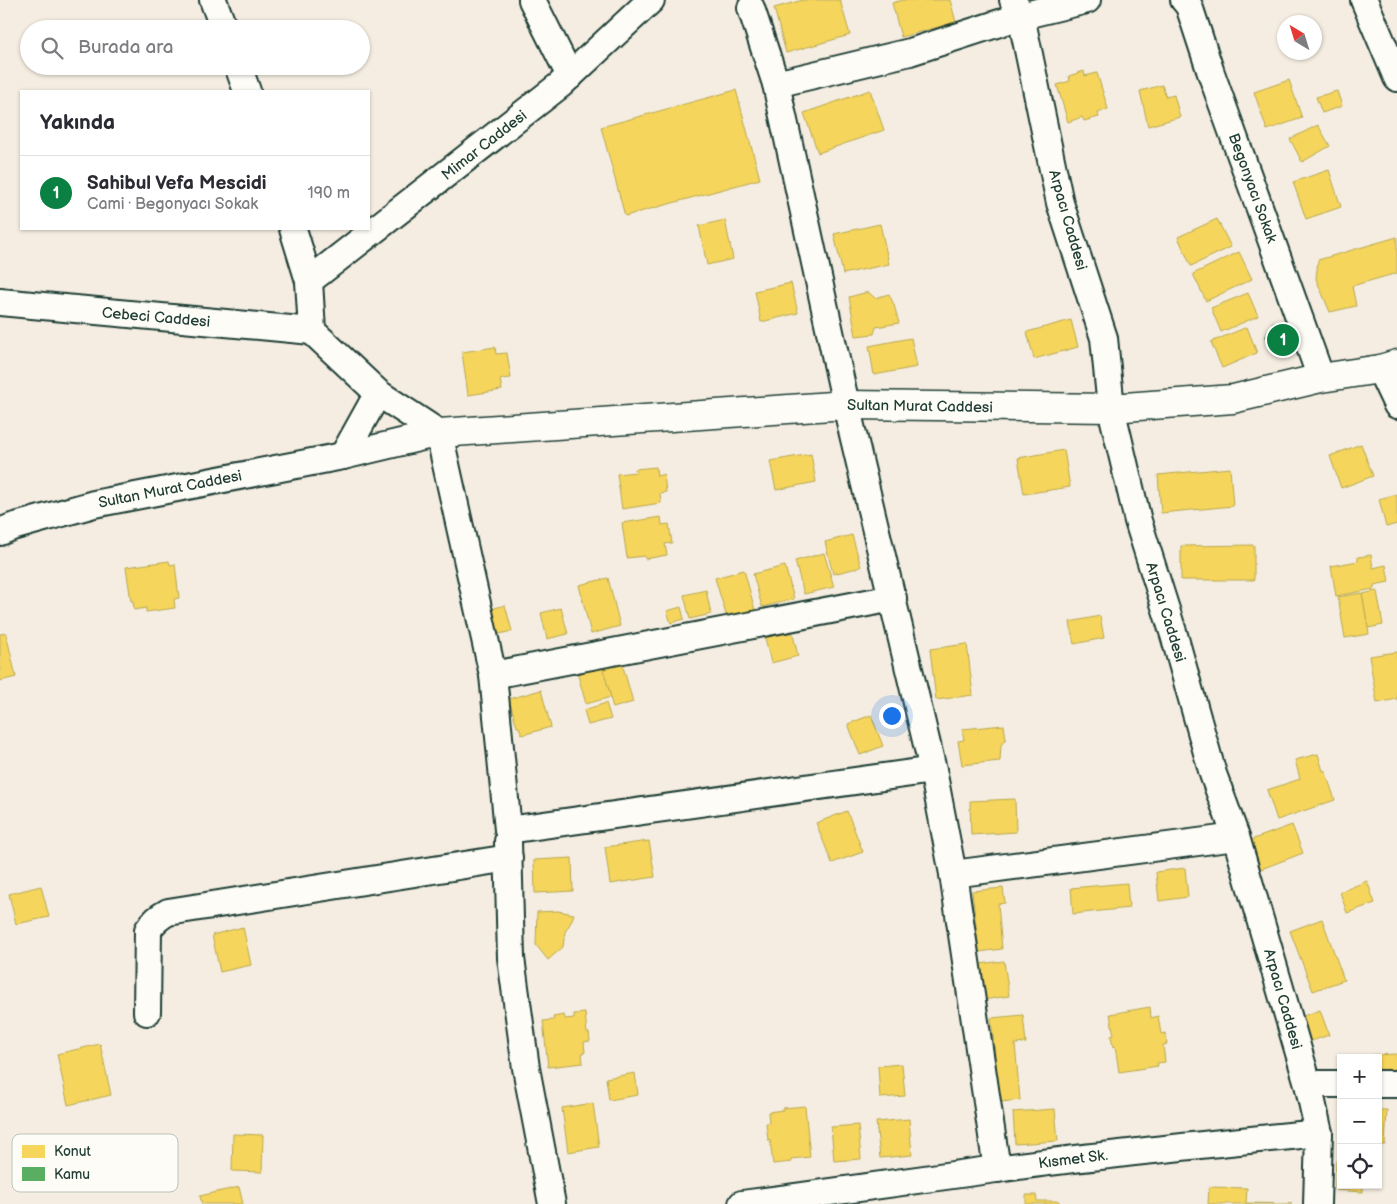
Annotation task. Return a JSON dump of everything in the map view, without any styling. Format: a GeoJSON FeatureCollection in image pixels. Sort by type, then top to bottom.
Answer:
{"type":"FeatureCollection","features":[{"type":"Feature","properties":{"kind":"main road","name":"Sultan Murat Caddesi"},"geometry":{"type":"LineString","coordinates":[[439,433],[846,405],[1111,408],[1233,399],[1321,378],[1388,366]]}},
{"type":"Feature","properties":{"kind":"street"},"geometry":{"type":"LineString","coordinates":[[213,0],[221,20]]}},
{"type":"Feature","properties":{"kind":"street"},"geometry":{"type":"LineString","coordinates":[[532,0],[570,76]]}},
{"type":"Feature","properties":{"kind":"street","name":"Mimar Caddesi"},"geometry":{"type":"LineString","coordinates":[[310,281],[570,76],[651,0]]}},
{"type":"Feature","properties":{"kind":"street"},"geometry":{"type":"LineString","coordinates":[[776,84],[910,52],[1017,8],[1087,0]]}},
{"type":"Feature","properties":{"kind":"street"},"geometry":{"type":"LineString","coordinates":[[1364,0],[1397,78]]}},
{"type":"Feature","properties":{"kind":"street","name":"Begonyacı Sokak"},"geometry":{"type":"LineString","coordinates":[[1192,2],[1321,378]]}},
{"type":"Feature","properties":{"kind":"street"},"geometry":{"type":"LineString","coordinates":[[751,8],[776,84],[846,405],[933,770],[953,874],[997,1168]]}},
{"type":"Feature","properties":{"kind":"street","name":"Arpacı Caddesi"},"geometry":{"type":"LineString","coordinates":[[1017,8],[1060,203],[1104,338],[1111,408],[1138,521],[1174,635],[1213,774],[1236,837],[1308,1084],[1320,1133],[1317,1204]]}},
{"type":"Feature","properties":{"kind":"street"},"geometry":{"type":"LineString","coordinates":[[241,75],[247,90]]}},
{"type":"Feature","properties":{"kind":"street"},"geometry":{"type":"LineString","coordinates":[[293,230],[310,281],[312,331],[378,393],[439,433],[493,675],[508,830],[511,958],[526,1068],[552,1204]]}},
{"type":"Feature","properties":{"kind":"street","name":"Cebeci Caddesi"},"geometry":{"type":"LineString","coordinates":[[0,302],[312,331]]}},
{"type":"Feature","properties":{"kind":"street"},"geometry":{"type":"LineString","coordinates":[[1388,366],[1397,405]]}},
{"type":"Feature","properties":{"kind":"street"},"geometry":{"type":"LineString","coordinates":[[343,456],[378,393]]}},
{"type":"Feature","properties":{"kind":"street","name":"Sultan Murat Caddesi"},"geometry":{"type":"LineString","coordinates":[[0,532],[94,504],[343,456],[439,433]]}},
{"type":"Feature","properties":{"kind":"street"},"geometry":{"type":"LineString","coordinates":[[493,675],[893,598]]}},
{"type":"Feature","properties":{"kind":"street"},"geometry":{"type":"LineString","coordinates":[[508,830],[933,770]]}},
{"type":"Feature","properties":{"kind":"street"},"geometry":{"type":"LineString","coordinates":[[953,874],[1236,837]]}},
{"type":"Feature","properties":{"kind":"street"},"geometry":{"type":"LineString","coordinates":[[148,1012],[148,930],[153,922],[168,912],[509,858]]}},
{"type":"Feature","properties":{"kind":"street"},"geometry":{"type":"LineString","coordinates":[[1308,1084],[1337,1084]]}},
{"type":"Feature","properties":{"kind":"street"},"geometry":{"type":"LineString","coordinates":[[1382,1084],[1397,1084]]}},
{"type":"Feature","properties":{"kind":"street","name":"Kısmet Sk."},"geometry":{"type":"LineString","coordinates":[[742,1204],[827,1199],[997,1168],[1320,1133]]}},
{"type":"Feature","properties":{"kind":"building: Konut"},"geometry":{"type":"Polygon","coordinates":[[[803,0],[840,0],[850,35],[786,53],[774,8],[803,0]]]}},
{"type":"Feature","properties":{"kind":"building: Konut"},"geometry":{"type":"Polygon","coordinates":[[[903,0],[950,0],[956,22],[901,37],[892,3],[903,0]]]}},
{"type":"Feature","properties":{"kind":"building: Konut"},"geometry":{"type":"Polygon","coordinates":[[[1084,71],[1085,76],[1097,73],[1108,109],[1098,113],[1099,117],[1084,121],[1082,117],[1068,122],[1057,85],[1070,81],[1069,76],[1084,71]]]}},
{"type":"Feature","properties":{"kind":"building: Konut"},"geometry":{"type":"Polygon","coordinates":[[[1289,80],[1302,118],[1267,130],[1254,92],[1289,80]]]}},
{"type":"Feature","properties":{"kind":"building: Konut"},"geometry":{"type":"Polygon","coordinates":[[[1162,85],[1166,97],[1174,95],[1180,117],[1148,126],[1140,91],[1162,85]]]}},
{"type":"Feature","properties":{"kind":"building: Konut"},"geometry":{"type":"Polygon","coordinates":[[[736,90],[760,179],[625,216],[601,127],[736,90]]]}},
{"type":"Feature","properties":{"kind":"building: Konut"},"geometry":{"type":"Polygon","coordinates":[[[870,90],[884,130],[818,153],[804,113],[870,90]]]}},
{"type":"Feature","properties":{"kind":"building: Konut"},"geometry":{"type":"Polygon","coordinates":[[[1337,91],[1342,106],[1322,113],[1316,97],[1337,91]]]}},
{"type":"Feature","properties":{"kind":"building: Konut"},"geometry":{"type":"Polygon","coordinates":[[[1318,125],[1330,146],[1302,162],[1290,139],[1318,125]]]}},
{"type":"Feature","properties":{"kind":"building: Konut"},"geometry":{"type":"Polygon","coordinates":[[[1329,170],[1341,207],[1306,219],[1293,182],[1329,170]]]}},
{"type":"Feature","properties":{"kind":"building: Konut"},"geometry":{"type":"Polygon","coordinates":[[[1217,219],[1231,247],[1191,266],[1178,237],[1217,219]]]}},
{"type":"Feature","properties":{"kind":"building: Konut"},"geometry":{"type":"Polygon","coordinates":[[[725,220],[733,259],[707,265],[699,226],[725,220]]]}},
{"type":"Feature","properties":{"kind":"building: Konut"},"geometry":{"type":"Polygon","coordinates":[[[880,224],[889,264],[843,274],[834,234],[880,224]]]}},
{"type":"Feature","properties":{"kind":"building: Konut"},"geometry":{"type":"Polygon","coordinates":[[[1397,237],[1397,273],[1352,286],[1356,306],[1330,312],[1316,279],[1318,260],[1397,237]]]}},
{"type":"Feature","properties":{"kind":"building: Konut"},"geometry":{"type":"Polygon","coordinates":[[[1239,252],[1252,279],[1206,301],[1193,274],[1239,252]]]}},
{"type":"Feature","properties":{"kind":"building: Konut"},"geometry":{"type":"Polygon","coordinates":[[[791,283],[798,313],[761,322],[755,291],[791,283]]]}},
{"type":"Feature","properties":{"kind":"building: Konut"},"geometry":{"type":"Polygon","coordinates":[[[868,292],[875,298],[889,294],[899,323],[876,327],[874,334],[856,336],[849,297],[868,292]]]}},
{"type":"Feature","properties":{"kind":"building: Konut"},"geometry":{"type":"Polygon","coordinates":[[[1248,293],[1258,316],[1221,332],[1211,308],[1248,293]]]}},
{"type":"Feature","properties":{"kind":"building: Konut"},"geometry":{"type":"Polygon","coordinates":[[[1071,320],[1078,347],[1034,359],[1027,332],[1071,320]]]}},
{"type":"Feature","properties":{"kind":"building: Konut"},"geometry":{"type":"Polygon","coordinates":[[[1247,327],[1257,353],[1222,368],[1211,342],[1247,327]]]}},
{"type":"Feature","properties":{"kind":"building: Konut"},"geometry":{"type":"Polygon","coordinates":[[[911,338],[917,367],[874,375],[869,346],[911,338]]]}},
{"type":"Feature","properties":{"kind":"building: Konut"},"geometry":{"type":"Polygon","coordinates":[[[495,347],[496,354],[507,353],[511,378],[500,379],[502,390],[468,395],[462,352],[495,347]]]}},
{"type":"Feature","properties":{"kind":"building: Konut"},"geometry":{"type":"Polygon","coordinates":[[[1361,444],[1373,476],[1341,488],[1330,456],[1361,444]]]}},
{"type":"Feature","properties":{"kind":"building: Konut"},"geometry":{"type":"Polygon","coordinates":[[[1064,450],[1070,487],[1024,494],[1018,458],[1064,450]]]}},
{"type":"Feature","properties":{"kind":"building: Konut"},"geometry":{"type":"Polygon","coordinates":[[[811,454],[816,482],[776,490],[770,461],[811,454]]]}},
{"type":"Feature","properties":{"kind":"building: Konut"},"geometry":{"type":"Polygon","coordinates":[[[656,467],[657,476],[664,474],[666,492],[660,493],[661,503],[622,509],[617,474],[636,472],[635,469],[656,467]]]}},
{"type":"Feature","properties":{"kind":"building: Konut"},"geometry":{"type":"Polygon","coordinates":[[[1230,468],[1233,506],[1161,513],[1158,475],[1230,468]]]}},
{"type":"Feature","properties":{"kind":"building: Konut"},"geometry":{"type":"Polygon","coordinates":[[[1397,494],[1397,524],[1386,527],[1379,499],[1397,494]]]}},
{"type":"Feature","properties":{"kind":"building: Konut"},"geometry":{"type":"Polygon","coordinates":[[[661,517],[662,525],[669,524],[672,543],[665,544],[667,555],[645,559],[645,556],[627,558],[622,523],[661,517]]]}},
{"type":"Feature","properties":{"kind":"building: Konut"},"geometry":{"type":"Polygon","coordinates":[[[852,535],[861,567],[833,574],[825,542],[852,535]]]}},
{"type":"Feature","properties":{"kind":"building: Konut"},"geometry":{"type":"Polygon","coordinates":[[[1254,545],[1254,580],[1181,580],[1181,546],[1254,545]]]}},
{"type":"Feature","properties":{"kind":"building: Konut"},"geometry":{"type":"Polygon","coordinates":[[[824,553],[834,587],[804,594],[795,561],[824,553]]]}},
{"type":"Feature","properties":{"kind":"building: Konut"},"geometry":{"type":"Polygon","coordinates":[[[1371,555],[1373,568],[1386,565],[1389,582],[1374,585],[1374,589],[1336,596],[1331,566],[1358,561],[1358,557],[1371,555]]]}},
{"type":"Feature","properties":{"kind":"building: Konut"},"geometry":{"type":"Polygon","coordinates":[[[169,561],[170,565],[175,564],[179,598],[174,599],[175,608],[146,612],[146,608],[134,610],[126,567],[169,561]]]}},
{"type":"Feature","properties":{"kind":"building: Konut"},"geometry":{"type":"Polygon","coordinates":[[[785,566],[794,599],[762,607],[753,574],[785,566]]]}},
{"type":"Feature","properties":{"kind":"building: Konut"},"geometry":{"type":"Polygon","coordinates":[[[744,570],[755,610],[727,618],[715,578],[744,570]]]}},
{"type":"Feature","properties":{"kind":"building: Konut"},"geometry":{"type":"Polygon","coordinates":[[[608,578],[620,626],[591,634],[579,585],[608,578]]]}},
{"type":"Feature","properties":{"kind":"building: Konut"},"geometry":{"type":"Polygon","coordinates":[[[706,590],[711,614],[690,619],[684,595],[706,590]]]}},
{"type":"Feature","properties":{"kind":"building: Konut"},"geometry":{"type":"Polygon","coordinates":[[[1377,591],[1383,625],[1368,628],[1362,594],[1377,591]]]}},
{"type":"Feature","properties":{"kind":"building: Konut"},"geometry":{"type":"Polygon","coordinates":[[[1362,593],[1369,634],[1345,638],[1338,597],[1362,593]]]}},
{"type":"Feature","properties":{"kind":"building: Konut"},"geometry":{"type":"Polygon","coordinates":[[[505,605],[512,631],[495,635],[488,610],[505,605]]]}},
{"type":"Feature","properties":{"kind":"building: Konut"},"geometry":{"type":"Polygon","coordinates":[[[681,607],[684,619],[671,623],[667,611],[681,607]]]}},
{"type":"Feature","properties":{"kind":"building: Konut"},"geometry":{"type":"Polygon","coordinates":[[[561,608],[568,634],[547,639],[541,613],[561,608]]]}},
{"type":"Feature","properties":{"kind":"building: Konut"},"geometry":{"type":"Polygon","coordinates":[[[1100,616],[1104,638],[1074,644],[1070,622],[1100,616]]]}},
{"type":"Feature","properties":{"kind":"building: Konut"},"geometry":{"type":"Polygon","coordinates":[[[790,622],[798,656],[771,663],[763,629],[790,622]]]}},
{"type":"Feature","properties":{"kind":"building: Konut"},"geometry":{"type":"Polygon","coordinates":[[[6,633],[16,677],[0,681],[0,634],[6,633]]]}},
{"type":"Feature","properties":{"kind":"building: Konut"},"geometry":{"type":"Polygon","coordinates":[[[967,644],[973,695],[936,700],[930,649],[967,644]]]}},
{"type":"Feature","properties":{"kind":"building: Konut"},"geometry":{"type":"Polygon","coordinates":[[[1397,652],[1397,699],[1377,703],[1369,656],[1397,652]]]}},
{"type":"Feature","properties":{"kind":"building: Konut"},"geometry":{"type":"Polygon","coordinates":[[[620,656],[633,702],[613,708],[601,662],[620,656]]]}},
{"type":"Feature","properties":{"kind":"building: Konut"},"geometry":{"type":"Polygon","coordinates":[[[601,662],[611,697],[586,704],[576,668],[601,662]]]}},
{"type":"Feature","properties":{"kind":"building: Konut"},"geometry":{"type":"Polygon","coordinates":[[[541,690],[551,727],[522,735],[519,727],[517,727],[509,699],[541,690]]]}},
{"type":"Feature","properties":{"kind":"building: Konut"},"geometry":{"type":"Polygon","coordinates":[[[606,703],[611,719],[588,725],[584,710],[606,703]]]}},
{"type":"Feature","properties":{"kind":"building: Konut"},"geometry":{"type":"Polygon","coordinates":[[[871,715],[883,746],[860,755],[848,724],[871,715]]]}},
{"type":"Feature","properties":{"kind":"building: Konut"},"geometry":{"type":"Polygon","coordinates":[[[1004,725],[1006,739],[1001,745],[1000,761],[962,765],[958,741],[964,740],[962,729],[1004,725]]]}},
{"type":"Feature","properties":{"kind":"building: Konut"},"geometry":{"type":"Polygon","coordinates":[[[1318,754],[1335,800],[1277,820],[1267,790],[1300,779],[1295,760],[1318,754]]]}},
{"type":"Feature","properties":{"kind":"building: Konut"},"geometry":{"type":"Polygon","coordinates":[[[1015,799],[1016,832],[971,835],[970,801],[1015,799]]]}},
{"type":"Feature","properties":{"kind":"building: Konut"},"geometry":{"type":"Polygon","coordinates":[[[847,811],[863,852],[832,863],[816,823],[847,811]]]}},
{"type":"Feature","properties":{"kind":"building: Konut"},"geometry":{"type":"Polygon","coordinates":[[[1292,825],[1303,853],[1261,869],[1251,840],[1292,825]]]}},
{"type":"Feature","properties":{"kind":"building: Konut"},"geometry":{"type":"Polygon","coordinates":[[[649,841],[655,877],[610,884],[605,847],[649,841]]]}},
{"type":"Feature","properties":{"kind":"building: Konut"},"geometry":{"type":"Polygon","coordinates":[[[572,858],[573,891],[535,893],[534,860],[572,858]]]}},
{"type":"Feature","properties":{"kind":"building: Konut"},"geometry":{"type":"Polygon","coordinates":[[[1185,868],[1188,897],[1159,901],[1156,872],[1185,868]]]}},
{"type":"Feature","properties":{"kind":"building: Konut"},"geometry":{"type":"Polygon","coordinates":[[[1367,881],[1375,903],[1347,913],[1340,892],[1367,881]]]}},
{"type":"Feature","properties":{"kind":"building: Konut"},"geometry":{"type":"Polygon","coordinates":[[[1127,883],[1129,908],[1073,914],[1071,888],[1127,883]]]}},
{"type":"Feature","properties":{"kind":"building: Konut"},"geometry":{"type":"Polygon","coordinates":[[[41,886],[49,917],[16,924],[9,894],[41,886]]]}},
{"type":"Feature","properties":{"kind":"building: Konut"},"geometry":{"type":"Polygon","coordinates":[[[1003,888],[1005,903],[998,904],[1002,949],[979,952],[972,891],[1003,888]]]}},
{"type":"Feature","properties":{"kind":"building: Konut"},"geometry":{"type":"Polygon","coordinates":[[[558,911],[574,914],[565,932],[563,947],[548,960],[536,945],[537,912],[558,911]]]}},
{"type":"Feature","properties":{"kind":"building: Konut"},"geometry":{"type":"Polygon","coordinates":[[[1322,919],[1344,980],[1313,991],[1290,931],[1322,919]]]}},
{"type":"Feature","properties":{"kind":"building: Konut"},"geometry":{"type":"Polygon","coordinates":[[[243,927],[251,965],[220,972],[212,935],[243,927]]]}},
{"type":"Feature","properties":{"kind":"building: Konut"},"geometry":{"type":"Polygon","coordinates":[[[1004,961],[1009,996],[983,1000],[979,964],[1004,961]]]}},
{"type":"Feature","properties":{"kind":"building: Konut"},"geometry":{"type":"Polygon","coordinates":[[[1150,1007],[1151,1018],[1158,1016],[1161,1034],[1165,1033],[1167,1044],[1163,1045],[1165,1062],[1157,1063],[1158,1066],[1119,1072],[1115,1046],[1113,1047],[1111,1036],[1114,1035],[1110,1014],[1150,1007]]]}},
{"type":"Feature","properties":{"kind":"building: Konut"},"geometry":{"type":"Polygon","coordinates":[[[1320,1010],[1329,1035],[1303,1044],[1295,1019],[1320,1010]]]}},
{"type":"Feature","properties":{"kind":"building: Konut"},"geometry":{"type":"Polygon","coordinates":[[[585,1013],[587,1033],[589,1033],[590,1041],[584,1042],[583,1063],[548,1067],[543,1021],[554,1020],[553,1017],[564,1015],[565,1019],[574,1018],[574,1014],[585,1013]]]}},
{"type":"Feature","properties":{"kind":"building: Konut"},"geometry":{"type":"Polygon","coordinates":[[[1023,1015],[1026,1043],[1015,1044],[1020,1100],[1000,1102],[991,1018],[1023,1015]]]}},
{"type":"Feature","properties":{"kind":"building: Konut"},"geometry":{"type":"Polygon","coordinates":[[[100,1044],[111,1095],[68,1105],[57,1054],[100,1044]]]}},
{"type":"Feature","properties":{"kind":"building: Konut"},"geometry":{"type":"Polygon","coordinates":[[[1397,1054],[1397,1080],[1382,1080],[1382,1055],[1397,1054]]]}},
{"type":"Feature","properties":{"kind":"building: Konut"},"geometry":{"type":"Polygon","coordinates":[[[902,1064],[905,1096],[880,1098],[878,1066],[902,1064]]]}},
{"type":"Feature","properties":{"kind":"building: Konut"},"geometry":{"type":"Polygon","coordinates":[[[635,1073],[638,1095],[609,1100],[606,1078],[635,1073]]]}},
{"type":"Feature","properties":{"kind":"building: Konut"},"geometry":{"type":"Polygon","coordinates":[[[593,1103],[599,1147],[568,1152],[562,1108],[593,1103]]]}},
{"type":"Feature","properties":{"kind":"building: Konut"},"geometry":{"type":"Polygon","coordinates":[[[805,1106],[810,1157],[791,1159],[792,1162],[773,1164],[766,1123],[769,1123],[768,1112],[783,1110],[783,1108],[805,1106]]]}},
{"type":"Feature","properties":{"kind":"building: Konut"},"geometry":{"type":"Polygon","coordinates":[[[1055,1109],[1058,1141],[1015,1144],[1013,1112],[1055,1109]]]}},
{"type":"Feature","properties":{"kind":"building: Konut"},"geometry":{"type":"Polygon","coordinates":[[[1382,1110],[1387,1110],[1385,1145],[1382,1145],[1382,1110]]]}},
{"type":"Feature","properties":{"kind":"building: Konut"},"geometry":{"type":"Polygon","coordinates":[[[909,1119],[912,1155],[880,1158],[876,1122],[909,1119]]]}},
{"type":"Feature","properties":{"kind":"building: Konut"},"geometry":{"type":"Polygon","coordinates":[[[858,1125],[861,1159],[834,1161],[831,1127],[858,1125]]]}},
{"type":"Feature","properties":{"kind":"building: Konut"},"geometry":{"type":"Polygon","coordinates":[[[233,1134],[263,1135],[262,1172],[232,1171],[233,1134]]]}},
{"type":"Feature","properties":{"kind":"building: Konut"},"geometry":{"type":"Polygon","coordinates":[[[1337,1161],[1337,1189],[1363,1189],[1363,1192],[1335,1190],[1337,1161]]]}},
{"type":"Feature","properties":{"kind":"building: Konut"},"geometry":{"type":"Polygon","coordinates":[[[239,1187],[243,1204],[202,1204],[200,1196],[239,1187]]]}},
{"type":"Feature","properties":{"kind":"building: Konut"},"geometry":{"type":"Polygon","coordinates":[[[1209,1187],[1247,1188],[1246,1203],[1292,1204],[1208,1204],[1209,1187]]]}},
{"type":"Feature","properties":{"kind":"building: Konut"},"geometry":{"type":"Polygon","coordinates":[[[1026,1195],[1036,1195],[1037,1201],[1059,1201],[1059,1204],[1026,1204],[1026,1195]]]}},
{"type":"Feature","properties":{"kind":"building: Kamu"},"geometry":{"type":"Polygon","coordinates":[[[1273,322],[1300,336],[1288,357],[1269,347],[1271,342],[1265,338],[1273,322]]]}},
{"type":"Feature","properties":{"kind":"place","name":"Sahibul Vefa Mescidi"},"geometry":{"type":"Point","coordinates":[1283,340]}}]}
